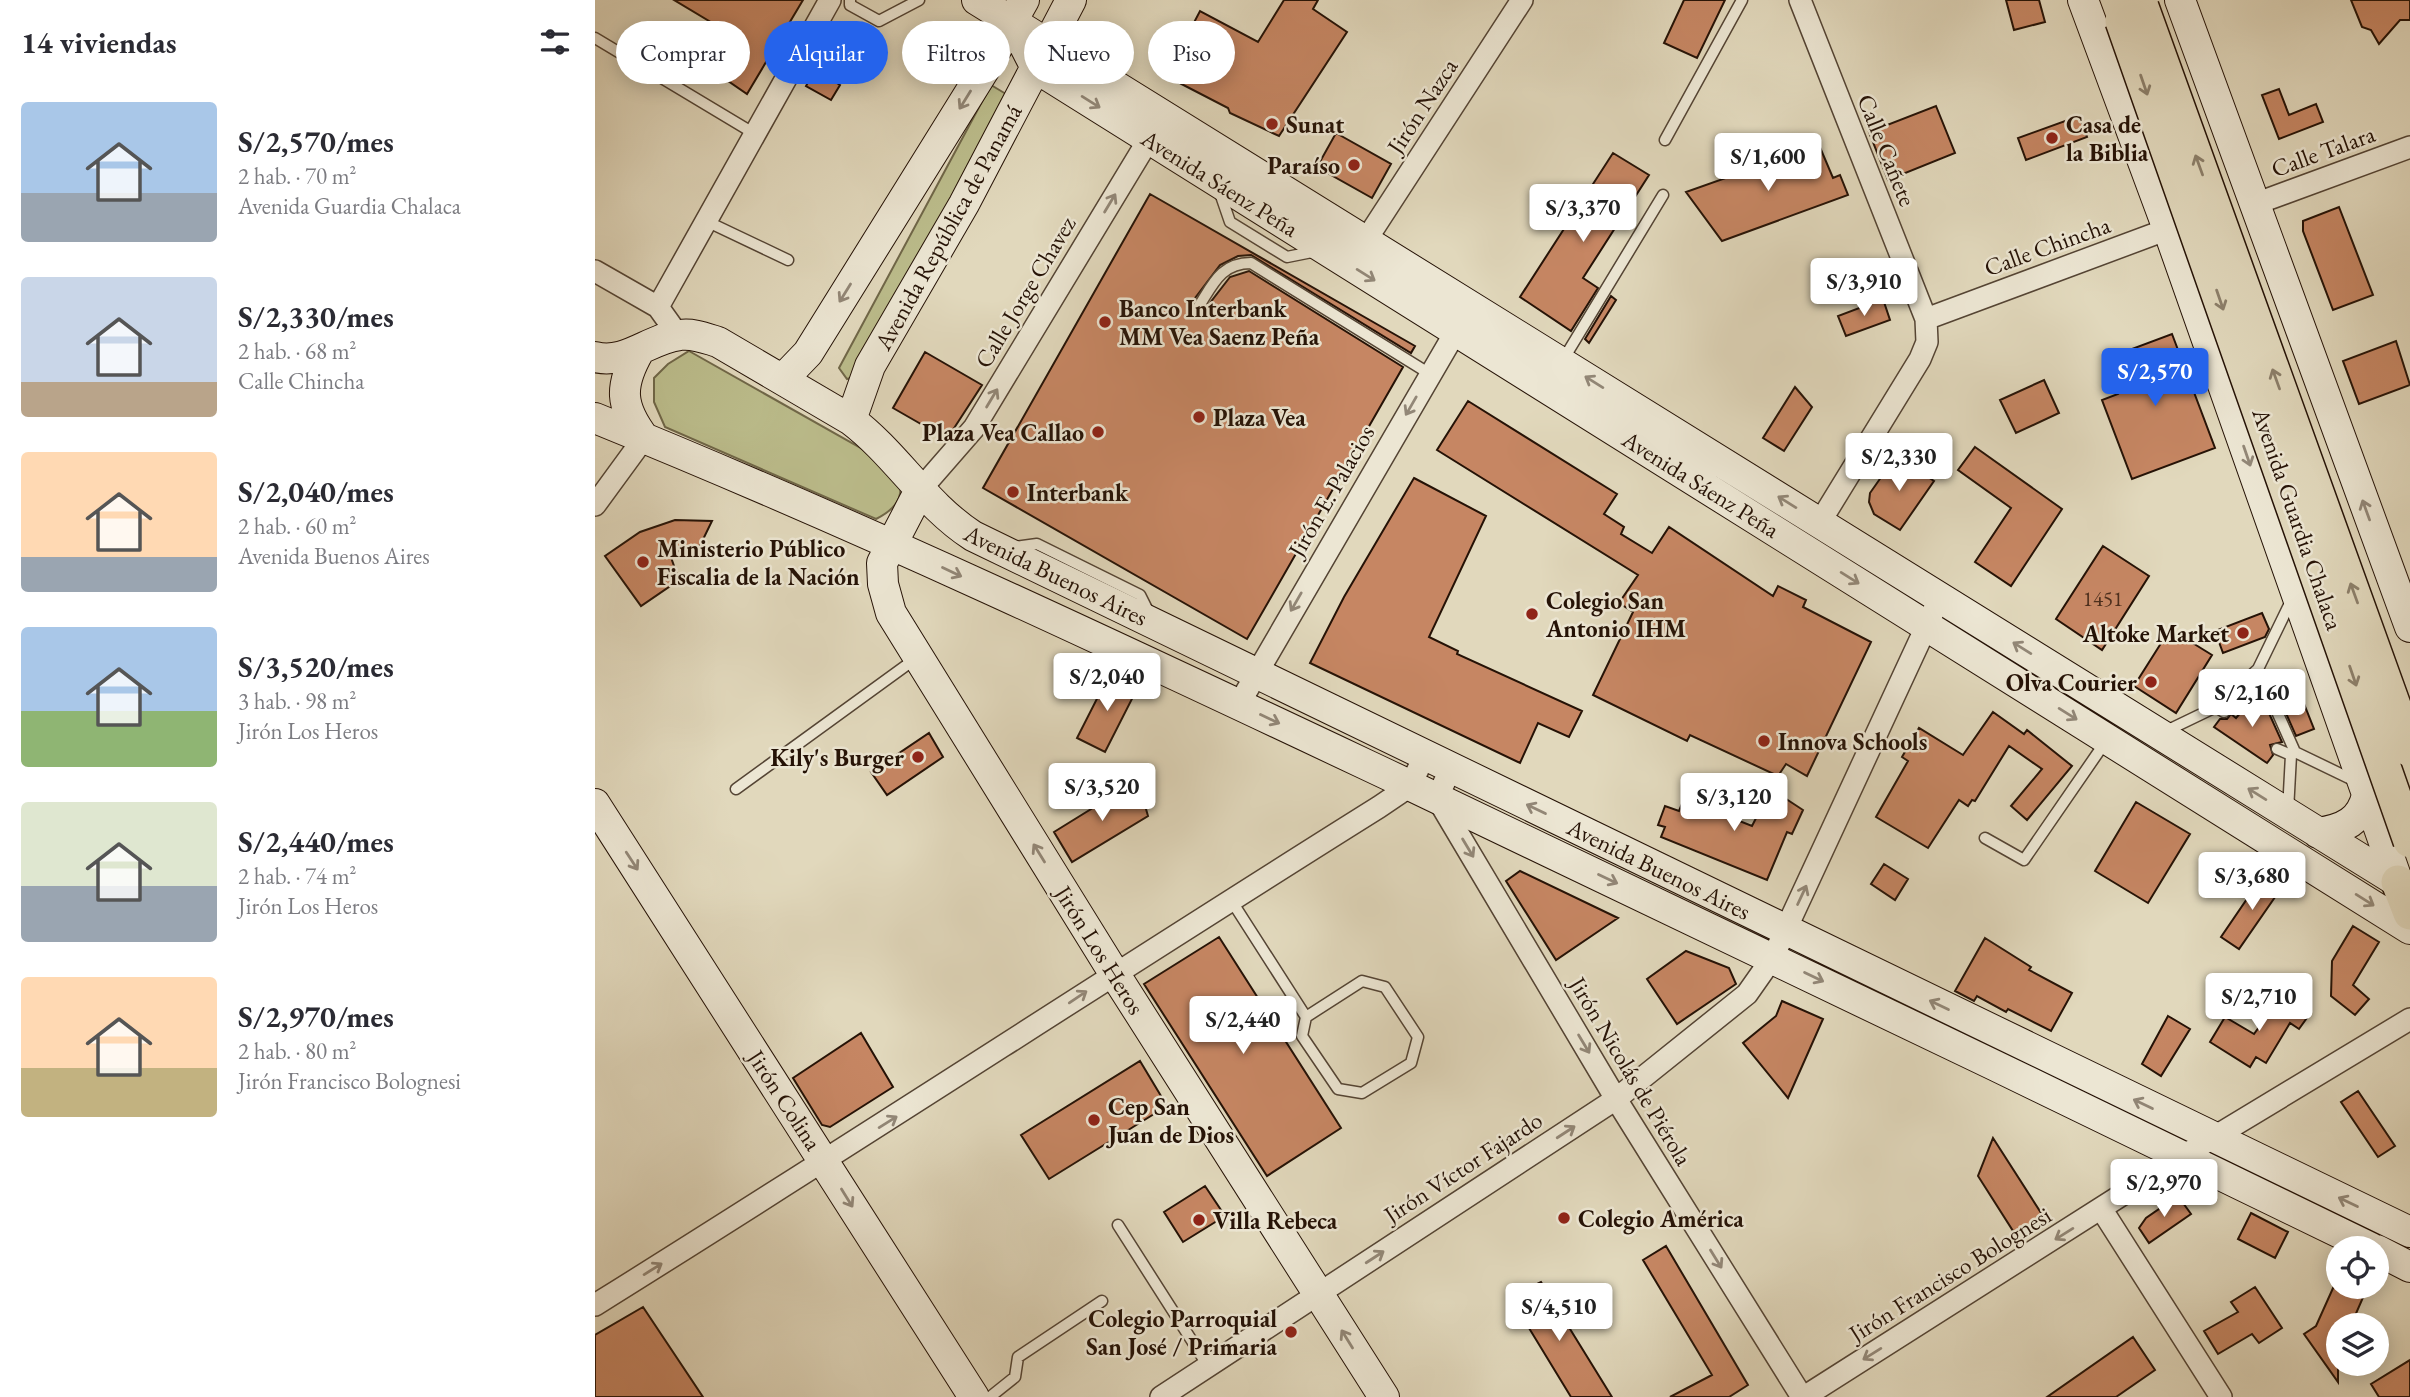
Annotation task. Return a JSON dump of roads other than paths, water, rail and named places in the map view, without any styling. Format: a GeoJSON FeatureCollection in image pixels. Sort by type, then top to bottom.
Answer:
{"type":"FeatureCollection","features":[{"type":"Feature","properties":{"kind":"main road"},"geometry":{"type":"LineString","coordinates":[[977,0],[1018,10]]}},
{"type":"Feature","properties":{"kind":"main road","name":"Avenida República de Panamá"},"geometry":{"type":"LineString","coordinates":[[1060,21],[1071,0]]}},
{"type":"Feature","properties":{"kind":"main road","name":"Avenida Guardia Chalaca"},"geometry":{"type":"LineString","coordinates":[[2083,0],[2168,229],[2365,790],[2404,885],[2410,914]]}},
{"type":"Feature","properties":{"kind":"main road"},"geometry":{"type":"LineString","coordinates":[[2180,0],[2409,622],[2315,649]]}},
{"type":"Feature","properties":{"kind":"main road","name":"Avenida Guardia Chalaca"},"geometry":{"type":"LineString","coordinates":[[2129,7],[2410,750]]}},
{"type":"Feature","properties":{"kind":"main road","name":"Avenida Guardia Chalaca"},"geometry":{"type":"LineString","coordinates":[[2129,7],[2410,841]]}},
{"type":"Feature","properties":{"kind":"main road","name":"Avenida República de Panamá"},"geometry":{"type":"LineString","coordinates":[[783,379],[808,353],[1018,10]]}},
{"type":"Feature","properties":{"kind":"main road","name":"Avenida República de Panamá"},"geometry":{"type":"LineString","coordinates":[[851,420],[870,366],[964,204],[1028,84]]}},
{"type":"Feature","properties":{"kind":"main road","name":"Avenida Sáenz Peña"},"geometry":{"type":"LineString","coordinates":[[1090,84],[1157,126],[1366,240],[2404,885]]}},
{"type":"Feature","properties":{"kind":"main road","name":"Avenida Sáenz Peña"},"geometry":{"type":"LineString","coordinates":[[1157,126],[1216,181],[2410,929]]}},
{"type":"Feature","properties":{"kind":"main road"},"geometry":{"type":"LineString","coordinates":[[595,357],[605,360],[639,351],[678,335]]}},
{"type":"Feature","properties":{"kind":"main road","name":"Avenida Buenos Aires"},"geometry":{"type":"LineString","coordinates":[[678,335],[696,335],[718,342],[851,420],[871,435],[920,490],[956,525],[1000,549],[1438,762],[2183,1156],[2346,1236]]}},
{"type":"Feature","properties":{"kind":"main road"},"geometry":{"type":"LineString","coordinates":[[639,351],[627,372],[624,395],[630,419],[644,438]]}},
{"type":"Feature","properties":{"kind":"main road","name":"Avenida Buenos Aires"},"geometry":{"type":"LineString","coordinates":[[595,418],[890,543],[1423,792],[1779,944],[2213,1138],[2410,1232]]}},
{"type":"Feature","properties":{"kind":"main road","name":"Jirón Los Heros"},"geometry":{"type":"LineString","coordinates":[[920,490],[890,543],[882,563],[883,584],[891,613],[1114,973],[1384,1397]]}},
{"type":"Feature","properties":{"kind":"main road"},"geometry":{"type":"LineString","coordinates":[[2318,833],[2343,828],[2353,822],[2360,814],[2365,790]]}},
{"type":"Feature","properties":{"kind":"main road","name":"Jirón Colina"},"geometry":{"type":"LineString","coordinates":[[595,804],[974,1397]]}},
{"type":"Feature","properties":{"kind":"main road"},"geometry":{"type":"LineString","coordinates":[[2389,1257],[2410,1267]]}},
{"type":"Feature","properties":{"kind":"street"},"geometry":{"type":"LineString","coordinates":[[818,21],[830,0]]}},
{"type":"Feature","properties":{"kind":"street","name":"Jirón Nazca"},"geometry":{"type":"LineString","coordinates":[[1366,240],[1522,0]]}},
{"type":"Feature","properties":{"kind":"street","name":"Calle Cañete"},"geometry":{"type":"LineString","coordinates":[[1796,3],[1926,319]]}},
{"type":"Feature","properties":{"kind":"street"},"geometry":{"type":"LineString","coordinates":[[658,307],[783,84]]}},
{"type":"Feature","properties":{"kind":"street","name":"Calle Jorge Chavez"},"geometry":{"type":"LineString","coordinates":[[920,490],[974,428],[1157,126]]}},
{"type":"Feature","properties":{"kind":"street","name":"Calle Talara"},"geometry":{"type":"LineString","coordinates":[[2255,204],[2410,147]]}},
{"type":"Feature","properties":{"kind":"street","name":"Calle Chincha"},"geometry":{"type":"LineString","coordinates":[[1926,319],[2168,229]]}},
{"type":"Feature","properties":{"kind":"street"},"geometry":{"type":"LineString","coordinates":[[595,271],[658,307],[678,335]]}},
{"type":"Feature","properties":{"kind":"street","name":"Jirón E. Palacios"},"geometry":{"type":"LineString","coordinates":[[1239,705],[1255,673],[1471,305]]}},
{"type":"Feature","properties":{"kind":"street"},"geometry":{"type":"LineString","coordinates":[[1820,522],[1920,359],[1927,342],[1926,319]]}},
{"type":"Feature","properties":{"kind":"street"},"geometry":{"type":"LineString","coordinates":[[595,505],[644,438]]}},
{"type":"Feature","properties":{"kind":"street","name":"Jirón Víctor Fajardo"},"geometry":{"type":"LineString","coordinates":[[1161,1397],[1616,1099],[1747,994],[1779,944],[1940,597]]}},
{"type":"Feature","properties":{"kind":"street"},"geometry":{"type":"LineString","coordinates":[[595,1305],[824,1162],[1231,900],[1423,792],[1438,762]]}},
{"type":"Feature","properties":{"kind":"street"},"geometry":{"type":"LineString","coordinates":[[1423,792],[1438,762]]}},
{"type":"Feature","properties":{"kind":"street","name":"Jirón Nicolás de Piérola"},"geometry":{"type":"LineString","coordinates":[[1423,792],[1803,1397]]}},
{"type":"Feature","properties":{"kind":"street","name":"Jirón Francisco Bolognesi"},"geometry":{"type":"LineString","coordinates":[[1803,1397],[2102,1210],[2183,1156],[2410,1019]]}},
{"type":"Feature","properties":{"kind":"street"},"geometry":{"type":"LineString","coordinates":[[2102,1210],[2221,1397]]}},
{"type":"Feature","properties":{"kind":"lane"},"geometry":{"type":"LineString","coordinates":[[850,0],[850,5],[879,21],[919,0]]}},
{"type":"Feature","properties":{"kind":"lane"},"geometry":{"type":"LineString","coordinates":[[1665,140],[1742,0]]}},
{"type":"Feature","properties":{"kind":"lane"},"geometry":{"type":"LineString","coordinates":[[595,38],[755,134]]}},
{"type":"Feature","properties":{"kind":"lane"},"geometry":{"type":"LineString","coordinates":[[1562,362],[1663,195]]}},
{"type":"Feature","properties":{"kind":"lane"},"geometry":{"type":"LineString","coordinates":[[706,221],[788,260]]}},
{"type":"Feature","properties":{"kind":"lane"},"geometry":{"type":"LineString","coordinates":[[1199,306],[1225,268],[1237,263],[1251,263],[1430,374]]}},
{"type":"Feature","properties":{"kind":"lane"},"geometry":{"type":"LineString","coordinates":[[2159,734],[2220,709],[2258,669],[2295,593]]}},
{"type":"Feature","properties":{"kind":"lane"},"geometry":{"type":"LineString","coordinates":[[736,789],[919,657]]}},
{"type":"Feature","properties":{"kind":"lane"},"geometry":{"type":"LineString","coordinates":[[2258,669],[2293,754],[2288,814]]}},
{"type":"Feature","properties":{"kind":"lane"},"geometry":{"type":"LineString","coordinates":[[1985,838],[2024,860],[2107,739]]}},
{"type":"Feature","properties":{"kind":"lane"},"geometry":{"type":"LineString","coordinates":[[2277,749],[2293,754],[2365,790]]}},
{"type":"Feature","properties":{"kind":"lane"},"geometry":{"type":"LineString","coordinates":[[1231,900],[1306,1017],[1302,1036],[1338,1090],[1362,1093],[1411,1063],[1418,1037],[1385,987],[1362,981],[1306,1017]]}},
{"type":"Feature","properties":{"kind":"lane"},"geometry":{"type":"LineString","coordinates":[[1118,1225],[1208,1366]]}},
{"type":"Feature","properties":{"kind":"lane"},"geometry":{"type":"LineString","coordinates":[[990,1397],[1015,1377],[1018,1357],[1102,1301]]}},
{"type":"Feature","properties":{"kind":"place","name":"Sunat"},"geometry":{"type":"Point","coordinates":[1272,124]}},
{"type":"Feature","properties":{"kind":"place","name":"Casa de la Biblia"},"geometry":{"type":"Point","coordinates":[2052,138]}},
{"type":"Feature","properties":{"kind":"place","name":"Paraíso"},"geometry":{"type":"Point","coordinates":[1354,165]}},
{"type":"Feature","properties":{"kind":"place","name":"Banco Interbank MM Vea Saenz Peña"},"geometry":{"type":"Point","coordinates":[1105,322]}},
{"type":"Feature","properties":{"kind":"place","name":"Plaza Vea"},"geometry":{"type":"Point","coordinates":[1199,417]}},
{"type":"Feature","properties":{"kind":"place","name":"Plaza Vea Callao"},"geometry":{"type":"Point","coordinates":[1098,432]}},
{"type":"Feature","properties":{"kind":"place","name":"Interbank"},"geometry":{"type":"Point","coordinates":[1013,492]}},
{"type":"Feature","properties":{"kind":"place","name":"Ministerio Público Fiscalia de la Nación"},"geometry":{"type":"Point","coordinates":[643,562]}},
{"type":"Feature","properties":{"kind":"place","name":"Colegio San Antonio IHM"},"geometry":{"type":"Point","coordinates":[1532,614]}},
{"type":"Feature","properties":{"kind":"place","name":"Altoke Market"},"geometry":{"type":"Point","coordinates":[2243,633]}},
{"type":"Feature","properties":{"kind":"place","name":"Olva Courier"},"geometry":{"type":"Point","coordinates":[2151,682]}},
{"type":"Feature","properties":{"kind":"place","name":"Innova Schools"},"geometry":{"type":"Point","coordinates":[1764,741]}},
{"type":"Feature","properties":{"kind":"place","name":"Kily's Burger"},"geometry":{"type":"Point","coordinates":[918,757]}},
{"type":"Feature","properties":{"kind":"place","name":"Cep San Juan de Dios"},"geometry":{"type":"Point","coordinates":[1094,1120]}},
{"type":"Feature","properties":{"kind":"place","name":"Colegio América"},"geometry":{"type":"Point","coordinates":[1564,1218]}},
{"type":"Feature","properties":{"kind":"place","name":"Villa Rebeca"},"geometry":{"type":"Point","coordinates":[1199,1220]}},
{"type":"Feature","properties":{"kind":"place","name":"Colegio Parroquial San José / Primaria"},"geometry":{"type":"Point","coordinates":[1291,1332]}}]}
